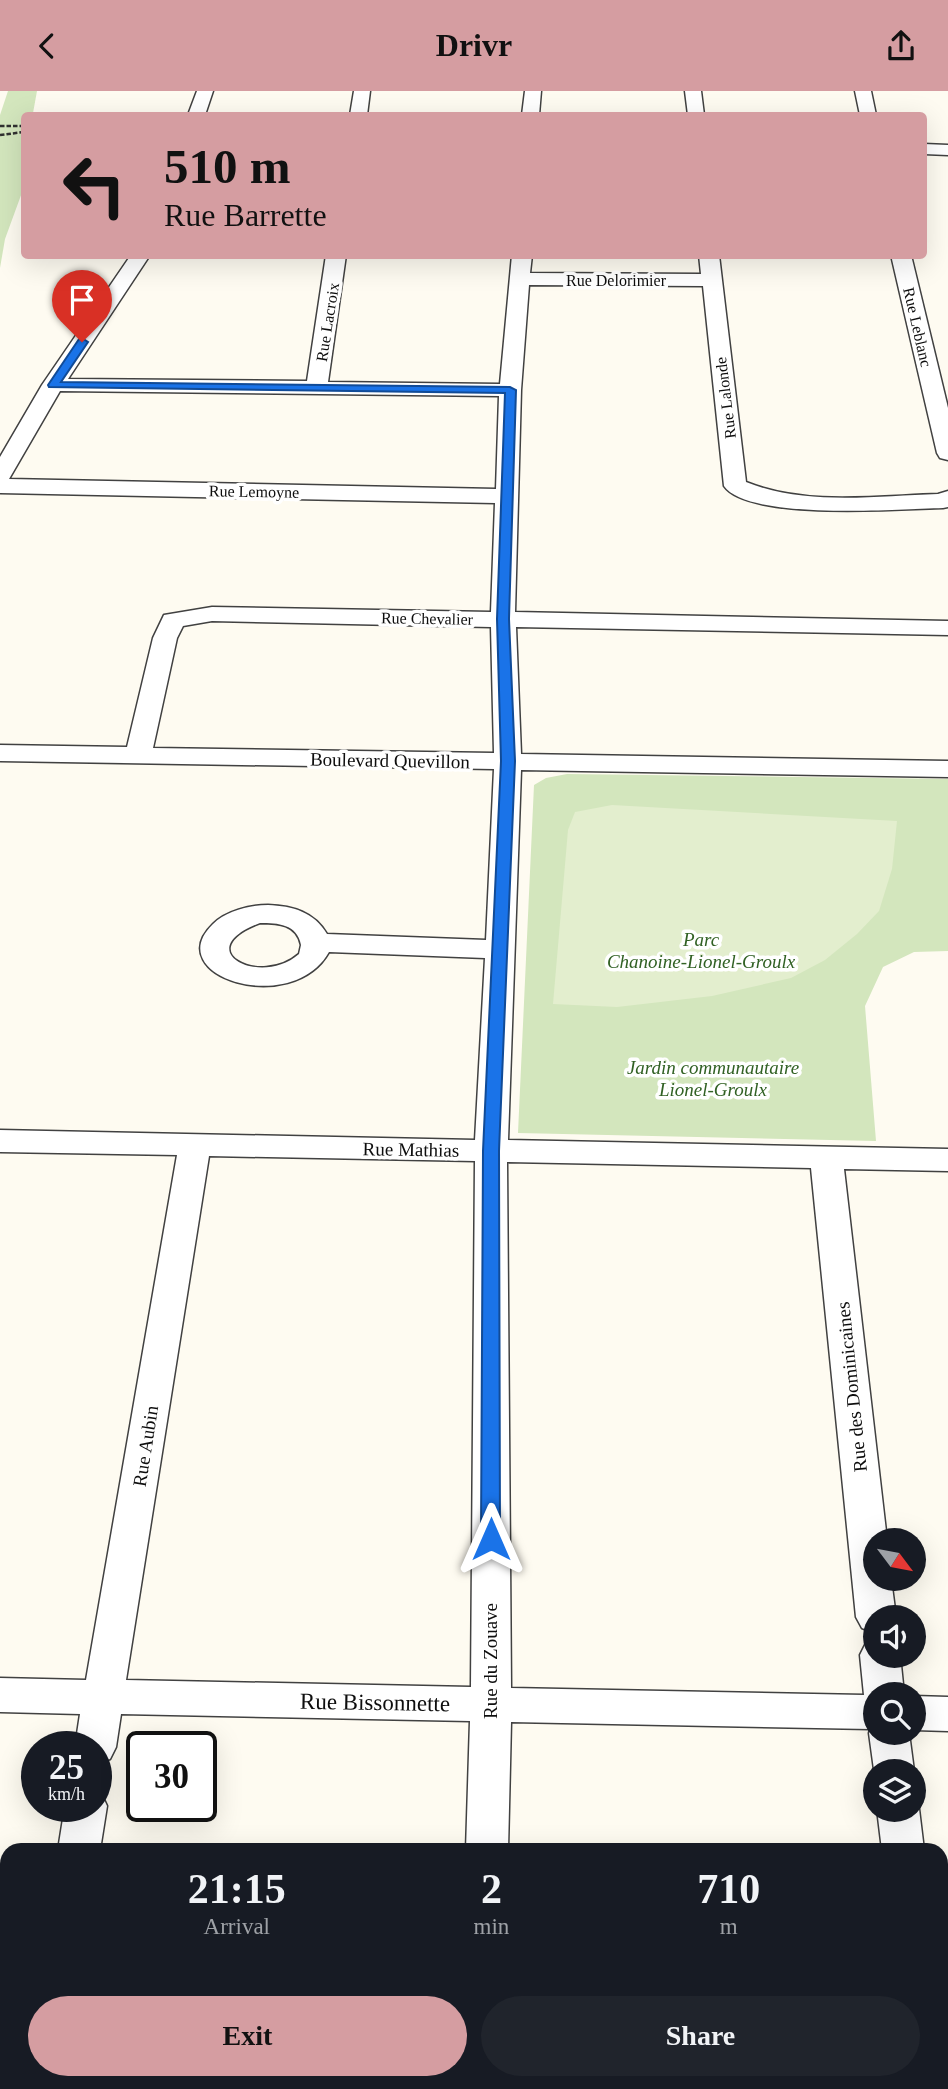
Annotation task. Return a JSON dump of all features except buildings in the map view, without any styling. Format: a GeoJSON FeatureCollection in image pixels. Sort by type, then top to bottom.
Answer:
{"type":"FeatureCollection","features":[{"type":"Feature","properties":{"kind":"street"},"geometry":{"type":"LineString","coordinates":[[199,112],[205,91]]}},
{"type":"Feature","properties":{"kind":"street"},"geometry":{"type":"LineString","coordinates":[[359,112],[362,91]]}},
{"type":"Feature","properties":{"kind":"street"},"geometry":{"type":"LineString","coordinates":[[531,112],[533,91]]}},
{"type":"Feature","properties":{"kind":"street"},"geometry":{"type":"LineString","coordinates":[[693,91],[696,112]]}},
{"type":"Feature","properties":{"kind":"street"},"geometry":{"type":"LineString","coordinates":[[863,91],[867,112]]}},
{"type":"Feature","properties":{"kind":"street"},"geometry":{"type":"LineString","coordinates":[[927,133],[948,133]]}},
{"type":"Feature","properties":{"kind":"street"},"geometry":{"type":"LineString","coordinates":[[927,149],[948,150]]}},
{"type":"Feature","properties":{"kind":"street"},"geometry":{"type":"LineString","coordinates":[[0,476],[53,385],[138,259]]}},
{"type":"Feature","properties":{"kind":"street","name":"Rue Lacroix"},"geometry":{"type":"LineString","coordinates":[[317,389],[336,259]]}},
{"type":"Feature","properties":{"kind":"street","name":"Rue Lalonde"},"geometry":{"type":"LineString","coordinates":[[709,259],[735,487],[752,495],[787,504],[943,501],[948,498]]}},
{"type":"Feature","properties":{"kind":"street","name":"Rue Leblanc"},"geometry":{"type":"LineString","coordinates":[[902,259],[947,445]]}},
{"type":"Feature","properties":{"kind":"street","name":"Rue Delorimier"},"geometry":{"type":"LineString","coordinates":[[521,267],[711,280]]}},
{"type":"Feature","properties":{"kind":"street","name":"Rue du Zouave"},"geometry":{"type":"LineString","coordinates":[[486,1843],[491,1705],[491,1151],[508,761],[503,619],[510,390],[521,267]]}},
{"type":"Feature","properties":{"kind":"street"},"geometry":{"type":"LineString","coordinates":[[53,385],[510,390]]}},
{"type":"Feature","properties":{"kind":"street","name":"Rue Lemoyne"},"geometry":{"type":"LineString","coordinates":[[0,486],[507,496]]}},
{"type":"Feature","properties":{"kind":"street","name":"Rue Chevalier"},"geometry":{"type":"LineString","coordinates":[[138,755],[166,638],[173,621],[212,614],[948,628]]}},
{"type":"Feature","properties":{"kind":"street","name":"Boulevard Quevillon"},"geometry":{"type":"LineString","coordinates":[[0,753],[948,769]]}},
{"type":"Feature","properties":{"kind":"street"},"geometry":{"type":"LineString","coordinates":[[317,943],[500,949]]}},
{"type":"Feature","properties":{"kind":"street","name":"Rue Mathias"},"geometry":{"type":"LineString","coordinates":[[0,1141],[948,1160]]}},
{"type":"Feature","properties":{"kind":"street","name":"Rue Aubin"},"geometry":{"type":"LineString","coordinates":[[98,1731],[195,1145]]}},
{"type":"Feature","properties":{"kind":"street","name":"Rue des Dominicaines"},"geometry":{"type":"LineString","coordinates":[[826,1158],[875,1605]]}},
{"type":"Feature","properties":{"kind":"street","name":"Rue Bissonnette"},"geometry":{"type":"LineString","coordinates":[[0,1695],[863,1712]]}},
{"type":"Feature","properties":{"kind":"street"},"geometry":{"type":"LineString","coordinates":[[926,1713],[948,1714]]}},
{"type":"Feature","properties":{"kind":"street"},"geometry":{"type":"LineString","coordinates":[[80,1843],[83,1822]]}},
{"type":"Feature","properties":{"kind":"street"},"geometry":{"type":"LineString","coordinates":[[900,1822],[902,1843]]}},
{"type":"Feature","properties":{"kind":"path"},"geometry":{"type":"LineString","coordinates":[[0,126],[21,127]]}},
{"type":"Feature","properties":{"kind":"path"},"geometry":{"type":"LineString","coordinates":[[0,135],[21,132]]}},
{"type":"Feature","properties":{"kind":"green space"},"geometry":{"type":"Polygon","coordinates":[[[8,91],[37,91],[33,112],[21,112],[21,195],[5,239],[0,268],[0,115],[8,91]]]}},
{"type":"Feature","properties":{"kind":"green space","name":"Parc Chanoine-Lionel-Groulx"},"geometry":{"type":"Polygon","coordinates":[[[567,774],[948,779],[948,951],[914,952],[883,967],[865,1006],[876,1141],[518,1133],[534,785],[546,778],[567,774]]]}},
{"type":"Feature","properties":{"kind":"green space"},"geometry":{"type":"Polygon","coordinates":[[[612,805],[897,821],[892,869],[879,911],[857,934],[825,960],[791,978],[712,996],[617,1007],[553,1004],[568,830],[575,812],[612,805]]]}},
{"type":"Feature","properties":{"kind":"route"},"geometry":{"type":"LineString","coordinates":[[82,342],[53,385],[510,390],[503,619],[508,761],[491,1151],[491,1539]]}},
{"type":"Feature","properties":{"kind":"park label","name":"Jardin communautaire Lionel-Groulx"},"geometry":{"type":"Point","coordinates":[713,1078]}}]}
